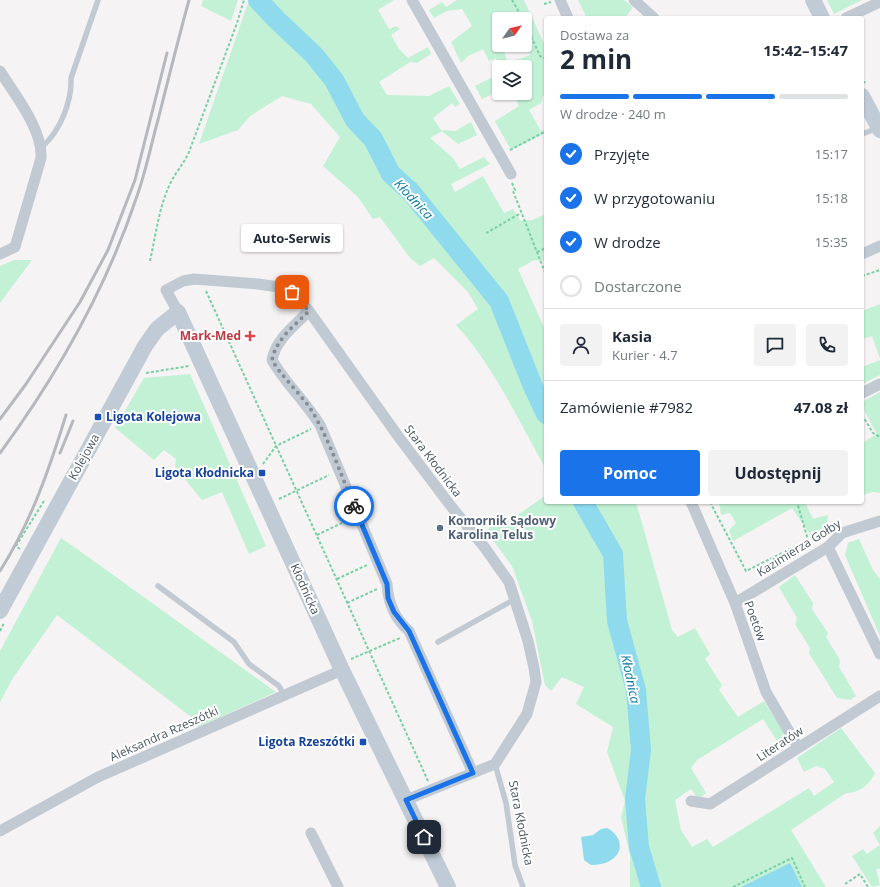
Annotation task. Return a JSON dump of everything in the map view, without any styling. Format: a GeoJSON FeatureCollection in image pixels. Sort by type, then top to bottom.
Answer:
{"type":"FeatureCollection","features":[{"type":"Feature","properties":{"kind":"street"},"geometry":{"type":"LineString","coordinates":[[412,0],[511,174]]}},
{"type":"Feature","properties":{"kind":"street"},"geometry":{"type":"LineString","coordinates":[[813,0],[821,16]]}},
{"type":"Feature","properties":{"kind":"street"},"geometry":{"type":"LineString","coordinates":[[556,1],[567,16]]}},
{"type":"Feature","properties":{"kind":"street"},"geometry":{"type":"LineString","coordinates":[[637,1],[652,16]]}},
{"type":"Feature","properties":{"kind":"street"},"geometry":{"type":"LineString","coordinates":[[850,16],[880,2]]}},
{"type":"Feature","properties":{"kind":"street"},"geometry":{"type":"LineString","coordinates":[[0,71],[32,123],[42,147],[41,158],[15,248],[0,254]]}},
{"type":"Feature","properties":{"kind":"street"},"geometry":{"type":"LineString","coordinates":[[864,100],[880,128]]}},
{"type":"Feature","properties":{"kind":"street"},"geometry":{"type":"LineString","coordinates":[[864,253],[880,246]]}},
{"type":"Feature","properties":{"kind":"street","name":"Stara Kłodnicka"},"geometry":{"type":"LineString","coordinates":[[166,290],[186,280],[201,279],[279,287],[292,292],[309,311],[398,436],[450,505],[499,566],[509,582],[515,599],[528,641],[536,682],[527,714],[495,764]]}},
{"type":"Feature","properties":{"kind":"street","name":"Kłodnicka"},"geometry":{"type":"LineString","coordinates":[[166,290],[178,312],[448,887]]}},
{"type":"Feature","properties":{"kind":"street"},"geometry":{"type":"LineString","coordinates":[[309,311],[277,345],[274,349],[272,360],[279,372],[309,407],[320,425],[387,585],[388,598],[394,612],[410,634],[473,773]]}},
{"type":"Feature","properties":{"kind":"street","name":"Kolejowa"},"geometry":{"type":"LineString","coordinates":[[0,611],[143,349],[157,329],[178,312]]}},
{"type":"Feature","properties":{"kind":"street"},"geometry":{"type":"LineString","coordinates":[[864,392],[880,384]]}},
{"type":"Feature","properties":{"kind":"street","name":"Poetów"},"geometry":{"type":"LineString","coordinates":[[692,504],[735,603],[766,692],[798,747]]}},
{"type":"Feature","properties":{"kind":"street","name":"Kazimierza Gołby"},"geometry":{"type":"LineString","coordinates":[[735,603],[828,547],[842,533],[880,521]]}},
{"type":"Feature","properties":{"kind":"street"},"geometry":{"type":"LineString","coordinates":[[828,547],[880,654]]}},
{"type":"Feature","properties":{"kind":"street","name":"Aleksandra Rzeszótki"},"geometry":{"type":"LineString","coordinates":[[0,831],[98,777],[284,695],[344,666]]}},
{"type":"Feature","properties":{"kind":"street","name":"Literatów"},"geometry":{"type":"LineString","coordinates":[[691,802],[710,804],[880,696]]}},
{"type":"Feature","properties":{"kind":"street"},"geometry":{"type":"LineString","coordinates":[[406,800],[495,764]]}},
{"type":"Feature","properties":{"kind":"street"},"geometry":{"type":"LineString","coordinates":[[311,832],[338,887]]}},
{"type":"Feature","properties":{"kind":"lane"},"geometry":{"type":"LineString","coordinates":[[42,147],[54,136],[59,127],[72,91],[71,78],[98,0]]}},
{"type":"Feature","properties":{"kind":"lane"},"geometry":{"type":"LineString","coordinates":[[864,133],[880,128]]}},
{"type":"Feature","properties":{"kind":"lane"},"geometry":{"type":"LineString","coordinates":[[158,586],[234,642],[249,664],[279,686],[284,695]]}},
{"type":"Feature","properties":{"kind":"lane"},"geometry":{"type":"LineString","coordinates":[[438,642],[515,599]]}},
{"type":"Feature","properties":{"kind":"lane","name":"Stara Kłodnicka"},"geometry":{"type":"LineString","coordinates":[[495,764],[506,803],[515,865],[523,887]]}},
{"type":"Feature","properties":{"kind":"path"},"geometry":{"type":"LineString","coordinates":[[150,260],[161,207],[172,181],[189,152],[237,23],[244,0]]}},
{"type":"Feature","properties":{"kind":"path"},"geometry":{"type":"LineString","coordinates":[[512,0],[519,12]]}},
{"type":"Feature","properties":{"kind":"path"},"geometry":{"type":"LineString","coordinates":[[544,4],[556,1]]}},
{"type":"Feature","properties":{"kind":"path"},"geometry":{"type":"LineString","coordinates":[[532,38],[540,56],[544,58]]}},
{"type":"Feature","properties":{"kind":"path"},"geometry":{"type":"LineString","coordinates":[[511,174],[511,180],[515,190],[513,191],[544,270]]}},
{"type":"Feature","properties":{"kind":"path"},"geometry":{"type":"LineString","coordinates":[[486,233],[521,213]]}},
{"type":"Feature","properties":{"kind":"path"},"geometry":{"type":"LineString","coordinates":[[537,252],[544,249]]}},
{"type":"Feature","properties":{"kind":"path"},"geometry":{"type":"LineString","coordinates":[[864,275],[880,270]]}},
{"type":"Feature","properties":{"kind":"path"},"geometry":{"type":"LineString","coordinates":[[201,279],[431,789]]}},
{"type":"Feature","properties":{"kind":"path"},"geometry":{"type":"LineString","coordinates":[[143,373],[190,365]]}},
{"type":"Feature","properties":{"kind":"path"},"geometry":{"type":"LineString","coordinates":[[864,418],[873,434],[880,437]]}},
{"type":"Feature","properties":{"kind":"path"},"geometry":{"type":"LineString","coordinates":[[259,470],[276,446],[294,436],[320,425]]}},
{"type":"Feature","properties":{"kind":"path"},"geometry":{"type":"LineString","coordinates":[[273,501],[339,471]]}},
{"type":"Feature","properties":{"kind":"path"},"geometry":{"type":"LineString","coordinates":[[16,546],[47,495]]}},
{"type":"Feature","properties":{"kind":"path"},"geometry":{"type":"LineString","coordinates":[[711,504],[746,571],[808,540],[798,504]]}},
{"type":"Feature","properties":{"kind":"path"},"geometry":{"type":"LineString","coordinates":[[316,535],[334,525],[358,515]]}},
{"type":"Feature","properties":{"kind":"path"},"geometry":{"type":"LineString","coordinates":[[337,579],[377,560]]}},
{"type":"Feature","properties":{"kind":"path"},"geometry":{"type":"LineString","coordinates":[[347,603],[387,585]]}},
{"type":"Feature","properties":{"kind":"path"},"geometry":{"type":"LineString","coordinates":[[344,666],[369,651],[410,634]]}},
{"type":"Feature","properties":{"kind":"path"},"geometry":{"type":"LineString","coordinates":[[733,887],[792,858],[805,887]]}},
{"type":"Feature","properties":{"kind":"path"},"geometry":{"type":"LineString","coordinates":[[845,884],[860,874],[868,887]]}},
{"type":"Feature","properties":{"kind":"green space"},"geometry":{"type":"Polygon","coordinates":[[[203,0],[238,0],[231,21],[201,6],[203,0]]]}},
{"type":"Feature","properties":{"kind":"green space"},"geometry":{"type":"Polygon","coordinates":[[[249,0],[394,0],[378,10],[389,29],[396,26],[400,29],[391,35],[399,49],[408,58],[428,47],[431,54],[417,63],[410,62],[379,82],[387,95],[429,96],[449,86],[460,104],[455,107],[452,103],[433,118],[441,130],[455,131],[471,122],[477,135],[458,144],[442,131],[430,138],[453,158],[460,169],[484,157],[490,164],[451,184],[455,192],[483,176],[504,213],[513,209],[521,221],[532,220],[544,215],[544,261],[534,260],[518,269],[544,328],[544,465],[494,376],[470,341],[456,325],[478,309],[468,292],[434,258],[420,266],[410,258],[380,217],[373,219],[358,197],[323,166],[340,137],[311,104],[282,96],[250,116],[238,130],[199,144],[249,0]]]}},
{"type":"Feature","properties":{"kind":"green space"},"geometry":{"type":"Polygon","coordinates":[[[457,0],[524,0],[530,12],[492,12],[492,52],[504,52],[507,60],[497,60],[496,58],[489,61],[483,49],[468,56],[461,63],[451,42],[472,26],[462,9],[447,11],[434,18],[429,10],[442,2],[446,7],[457,0]]]}},
{"type":"Feature","properties":{"kind":"green space"},"geometry":{"type":"Polygon","coordinates":[[[578,0],[624,0],[633,7],[626,16],[586,16],[578,0]]]}},
{"type":"Feature","properties":{"kind":"green space"},"geometry":{"type":"Polygon","coordinates":[[[827,0],[862,0],[834,14],[827,0]]]}},
{"type":"Feature","properties":{"kind":"green space"},"geometry":{"type":"Polygon","coordinates":[[[532,17],[544,44],[544,96],[541,103],[529,110],[541,131],[544,130],[544,134],[511,150],[495,121],[519,106],[516,100],[532,100],[532,60],[516,60],[530,55],[529,52],[532,52],[532,17]]]}},
{"type":"Feature","properties":{"kind":"green space"},"geometry":{"type":"Polygon","coordinates":[[[492,78],[492,94],[482,99],[475,86],[492,78]]]}},
{"type":"Feature","properties":{"kind":"green space"},"geometry":{"type":"Polygon","coordinates":[[[14,260],[32,260],[0,303],[0,266],[14,260]]]}},
{"type":"Feature","properties":{"kind":"green space"},"geometry":{"type":"Polygon","coordinates":[[[880,304],[880,359],[872,336],[864,338],[864,310],[880,304]]]}},
{"type":"Feature","properties":{"kind":"green space"},"geometry":{"type":"Polygon","coordinates":[[[880,360],[880,375],[864,383],[864,366],[880,360]]]}},
{"type":"Feature","properties":{"kind":"green space"},"geometry":{"type":"Polygon","coordinates":[[[190,374],[266,546],[249,554],[222,492],[202,500],[175,467],[176,459],[164,450],[154,460],[115,428],[144,378],[190,374]]]}},
{"type":"Feature","properties":{"kind":"green space"},"geometry":{"type":"Polygon","coordinates":[[[880,392],[880,493],[873,492],[864,494],[864,442],[877,434],[864,410],[864,401],[880,392]]]}},
{"type":"Feature","properties":{"kind":"green space"},"geometry":{"type":"Polygon","coordinates":[[[544,496],[544,504],[637,504],[672,630],[678,637],[695,628],[710,654],[705,659],[722,685],[719,690],[738,717],[764,701],[787,737],[779,744],[763,719],[697,760],[691,768],[706,793],[698,799],[691,789],[675,800],[681,830],[692,847],[707,839],[713,847],[809,788],[814,796],[834,782],[825,769],[816,766],[804,772],[797,758],[841,728],[875,773],[864,788],[856,792],[846,793],[791,830],[826,887],[630,887],[630,855],[621,817],[625,801],[607,752],[613,727],[576,704],[584,687],[562,677],[551,691],[545,685],[532,621],[512,566],[486,531],[504,515],[508,522],[544,496]]]}},
{"type":"Feature","properties":{"kind":"green space"},"geometry":{"type":"Polygon","coordinates":[[[719,504],[806,504],[813,519],[828,515],[826,532],[812,537],[792,508],[733,541],[729,530],[736,523],[730,513],[721,515],[719,504]]]}},
{"type":"Feature","properties":{"kind":"green space"},"geometry":{"type":"Polygon","coordinates":[[[61,538],[276,692],[198,727],[190,716],[57,615],[13,678],[0,702],[0,651],[61,538]]]}},
{"type":"Feature","properties":{"kind":"green space"},"geometry":{"type":"Polygon","coordinates":[[[859,539],[873,570],[880,579],[880,636],[845,555],[848,543],[859,539]]]}},
{"type":"Feature","properties":{"kind":"green space"},"geometry":{"type":"Polygon","coordinates":[[[795,575],[813,603],[812,609],[828,633],[826,637],[840,660],[839,667],[856,696],[850,700],[837,698],[809,653],[810,648],[795,624],[797,618],[779,587],[795,575]]]}},
{"type":"Feature","properties":{"kind":"green space"},"geometry":{"type":"Polygon","coordinates":[[[880,826],[880,845],[873,833],[880,826]]]}},
{"type":"Feature","properties":{"kind":"green space"},"geometry":{"type":"Polygon","coordinates":[[[880,845],[880,869],[876,869],[880,885],[872,887],[852,856],[863,849],[867,854],[880,845]]]}},
{"type":"Feature","properties":{"kind":"water"},"geometry":{"type":"Polygon","coordinates":[[[607,828],[617,837],[620,849],[613,859],[601,864],[591,865],[584,860],[581,837],[593,835],[601,829],[607,828]]]}},
{"type":"Feature","properties":{"kind":"water"},"geometry":{"type":"Polygon","coordinates":[[[790,863],[802,887],[741,887],[790,863]]]}},
{"type":"Feature","properties":{"kind":"waterway","name":"Kłodnica"},"geometry":{"type":"LineString","coordinates":[[258,0],[314,55],[334,80],[355,120],[373,139],[391,174],[410,191],[499,301],[532,384],[544,410]]}},
{"type":"Feature","properties":{"kind":"waterway","name":"Kłodnica"},"geometry":{"type":"LineString","coordinates":[[584,504],[613,554],[617,621],[636,690],[641,750],[635,799],[639,847],[651,887]]}},
{"type":"Feature","properties":{"kind":"railway"},"geometry":{"type":"LineString","coordinates":[[0,453],[42,393],[79,330],[111,264],[125,231],[143,177],[189,0]]}},
{"type":"Feature","properties":{"kind":"railway"},"geometry":{"type":"LineString","coordinates":[[0,419],[26,384],[80,302],[108,250],[135,180],[167,53]]}},
{"type":"Feature","properties":{"kind":"railway"},"geometry":{"type":"LineString","coordinates":[[0,571],[30,515],[53,456],[66,415]]}},
{"type":"Feature","properties":{"kind":"railway"},"geometry":{"type":"LineString","coordinates":[[60,453],[73,421]]}},
{"type":"Feature","properties":{"kind":"way so far"},"geometry":{"type":"LineString","coordinates":[[292,292],[300,299],[309,311],[280,341],[274,349],[272,360],[279,372],[309,407],[320,425],[354,506]]}},
{"type":"Feature","properties":{"kind":"place","name":"Auto-Serwis"},"geometry":{"type":"Point","coordinates":[292,292]}},
{"type":"Feature","properties":{"kind":"place","name":"Mark-Med"},"geometry":{"type":"Point","coordinates":[250,336]}},
{"type":"Feature","properties":{"kind":"place","name":"Ligota Kolejowa"},"geometry":{"type":"Point","coordinates":[98,417]}},
{"type":"Feature","properties":{"kind":"place","name":"Ligota Kłodnicka"},"geometry":{"type":"Point","coordinates":[262,473]}},
{"type":"Feature","properties":{"kind":"place","name":"Komornik Sądowy Karolina Telus"},"geometry":{"type":"Point","coordinates":[440,528]}},
{"type":"Feature","properties":{"kind":"place","name":"Ligota Rzeszótki"},"geometry":{"type":"Point","coordinates":[363,742]}},
{"type":"Feature","properties":{"kind":"route"},"geometry":{"type":"LineString","coordinates":[[354,506],[387,584],[388,598],[394,612],[404,627],[409,631],[473,773],[406,800],[424,837]]}}]}
